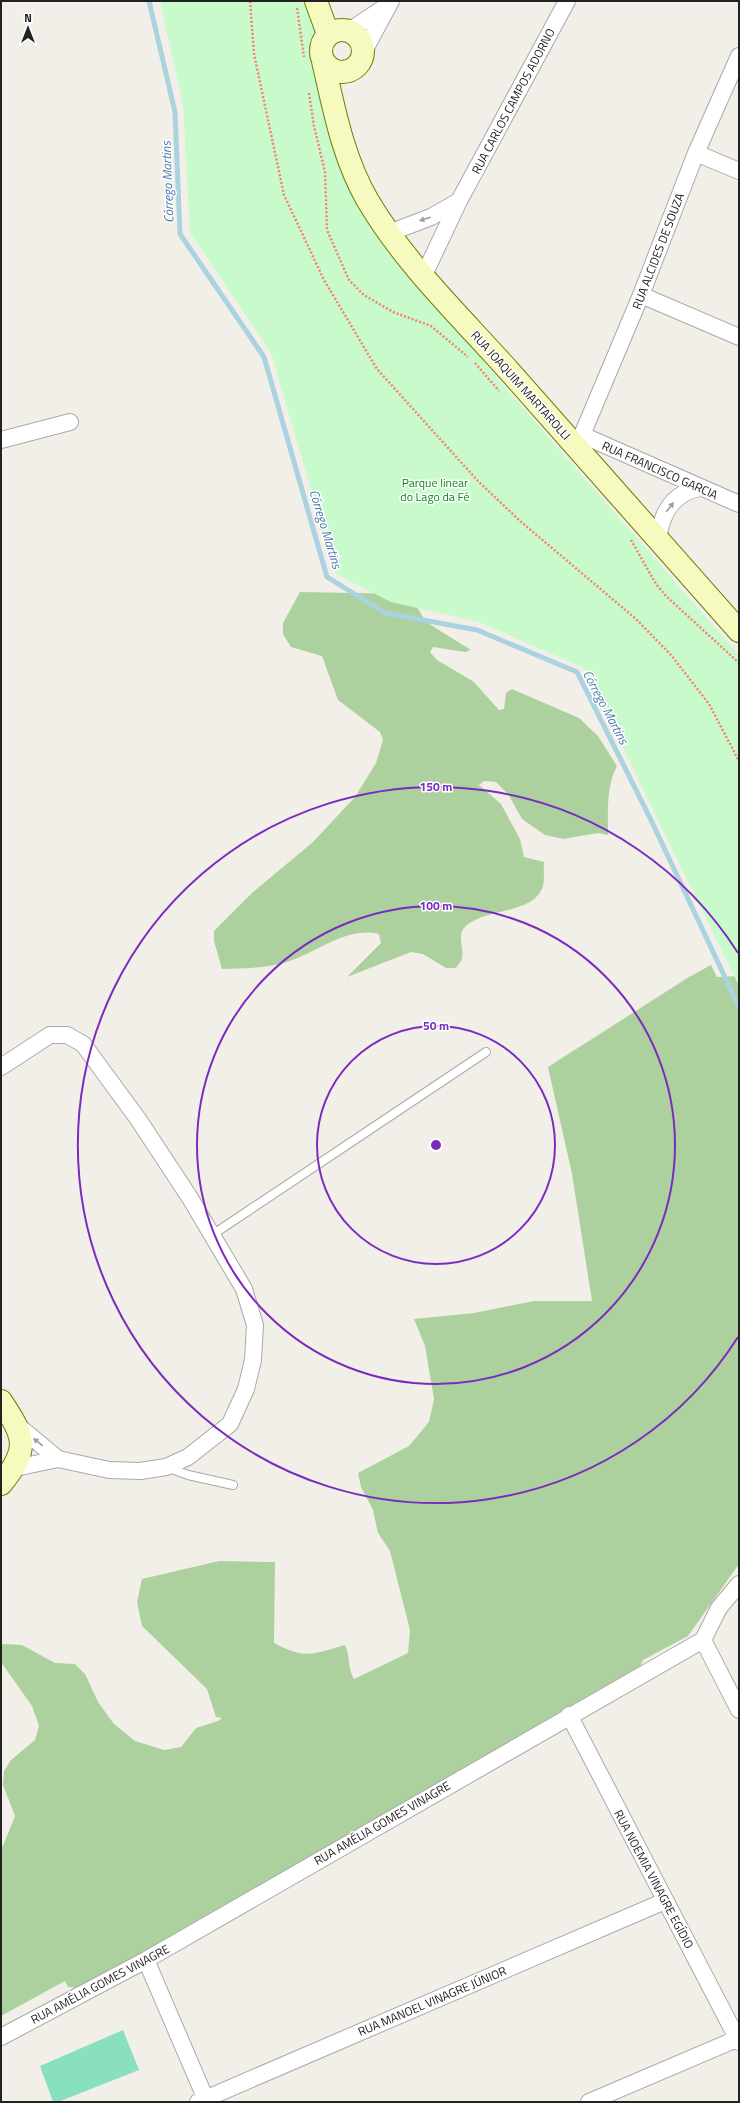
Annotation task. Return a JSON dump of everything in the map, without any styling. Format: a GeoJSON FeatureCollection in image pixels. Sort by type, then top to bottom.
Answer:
{"type":"FeatureCollection","features":[{"type":"Feature","properties":{"kind":"street"},"geometry":{"type":"LineString","coordinates":[[316,1],[339,33],[360,40],[355,62],[336,120]]}},
{"type":"Feature","properties":{"kind":"street","name":"RUA CARLOS CAMPOS ADORNO"},"geometry":{"type":"LineString","coordinates":[[423,277],[459,201],[566,1]]}},
{"type":"Feature","properties":{"kind":"street"},"geometry":{"type":"LineString","coordinates":[[390,3],[355,62],[334,70],[323,61],[321,47],[339,33],[390,3]]}},
{"type":"Feature","properties":{"kind":"street","name":"RUA ALCIDES DE SOUZA"},"geometry":{"type":"LineString","coordinates":[[579,440],[641,296],[696,153],[739,56]]}},
{"type":"Feature","properties":{"kind":"street","name":"RUA JOAQUIM MARTAROLLI"},"geometry":{"type":"LineString","coordinates":[[323,61],[336,120],[351,166],[368,200],[389,233],[423,277],[579,440],[658,540],[739,630]]}},
{"type":"Feature","properties":{"kind":"street"},"geometry":{"type":"LineString","coordinates":[[696,153],[739,171]]}},
{"type":"Feature","properties":{"kind":"street"},"geometry":{"type":"LineString","coordinates":[[389,233],[431,217],[459,201]]}},
{"type":"Feature","properties":{"kind":"street"},"geometry":{"type":"LineString","coordinates":[[641,296],[739,337]]}},
{"type":"Feature","properties":{"kind":"street"},"geometry":{"type":"LineString","coordinates":[[1,440],[70,422]]}},
{"type":"Feature","properties":{"kind":"street","name":"RUA FRANCISCO GARCIA"},"geometry":{"type":"LineString","coordinates":[[579,440],[739,504]]}},
{"type":"Feature","properties":{"kind":"street"},"geometry":{"type":"LineString","coordinates":[[658,540],[660,524],[672,504],[687,490],[700,488]]}},
{"type":"Feature","properties":{"kind":"street"},"geometry":{"type":"LineString","coordinates":[[1,1067],[50,1035],[67,1035],[83,1044],[138,1119],[212,1235],[244,1289],[255,1325],[253,1360],[246,1389],[230,1424],[188,1457],[166,1467],[140,1471],[109,1470],[58,1459],[18,1459]]}},
{"type":"Feature","properties":{"kind":"street"},"geometry":{"type":"LineString","coordinates":[[1,1401],[17,1425],[58,1459]]}},
{"type":"Feature","properties":{"kind":"street"},"geometry":{"type":"LineString","coordinates":[[1,1484],[18,1459],[17,1425]]}},
{"type":"Feature","properties":{"kind":"street"},"geometry":{"type":"LineString","coordinates":[[739,1584],[719,1608],[703,1640],[739,1710]]}},
{"type":"Feature","properties":{"kind":"street","name":"RUA AMÉLIA GOMES VINAGRE"},"geometry":{"type":"LineString","coordinates":[[1,2037],[146,1960],[569,1715],[703,1640]]}},
{"type":"Feature","properties":{"kind":"street","name":"RUA NOEMIA VINAGRE EGÍDIO"},"geometry":{"type":"LineString","coordinates":[[569,1715],[739,2040]]}},
{"type":"Feature","properties":{"kind":"street","name":"RUA MANOEL VINAGRE JÚNIOR"},"geometry":{"type":"LineString","coordinates":[[203,2101],[665,1901]]}},
{"type":"Feature","properties":{"kind":"street"},"geometry":{"type":"LineString","coordinates":[[146,1960],[203,2101]]}},
{"type":"Feature","properties":{"kind":"street"},"geometry":{"type":"LineString","coordinates":[[589,2102],[739,2040]]}},
{"type":"Feature","properties":{"kind":"lane"},"geometry":{"type":"LineString","coordinates":[[212,1235],[486,1052]]}},
{"type":"Feature","properties":{"kind":"lane"},"geometry":{"type":"LineString","coordinates":[[166,1467],[188,1475],[233,1485]]}},
{"type":"Feature","properties":{"kind":"path"},"geometry":{"type":"LineString","coordinates":[[250,1],[254,54],[284,195],[324,280],[377,369],[483,485],[520,521],[636,619],[671,655],[709,704],[739,761]]}},
{"type":"Feature","properties":{"kind":"green space","name":"Parque linear do Lago da Fé"},"geometry":{"type":"Polygon","coordinates":[[[160,1],[313,1],[326,89],[350,175],[489,369],[739,655],[739,986],[584,668],[479,622],[391,602],[336,574],[271,353],[190,232],[183,104],[160,1]]]}},
{"type":"Feature","properties":{"kind":"green space"},"geometry":{"type":"Polygon","coordinates":[[[300,592],[409,594],[426,622],[471,650],[465,652],[433,647],[430,652],[437,660],[474,682],[499,710],[504,709],[506,693],[512,689],[579,718],[598,736],[617,766],[613,774],[609,791],[608,835],[598,833],[563,839],[545,835],[522,819],[508,794],[496,782],[484,781],[479,785],[501,804],[520,839],[524,857],[544,862],[544,883],[538,895],[530,902],[485,916],[466,926],[461,934],[461,961],[456,968],[446,968],[423,954],[411,952],[347,977],[381,943],[379,934],[367,933],[343,937],[298,958],[271,966],[222,969],[214,941],[214,931],[253,892],[313,842],[355,797],[376,763],[383,740],[380,732],[338,700],[322,656],[291,647],[283,634],[283,623],[300,592]]]}},
{"type":"Feature","properties":{"kind":"green space"},"geometry":{"type":"Polygon","coordinates":[[[711,965],[717,977],[739,976],[739,1564],[688,1636],[643,1660],[637,1674],[326,1851],[295,1865],[204,1917],[119,1976],[77,1988],[68,1987],[65,1981],[1,2016],[1,1847],[3,1846],[15,1816],[3,1785],[4,1771],[11,1760],[35,1740],[39,1726],[32,1706],[1,1662],[1,1646],[3,1644],[22,1645],[55,1663],[75,1664],[85,1674],[98,1702],[114,1724],[135,1741],[164,1750],[181,1747],[196,1728],[218,1721],[222,1718],[216,1717],[207,1689],[142,1626],[137,1602],[142,1579],[219,1561],[275,1562],[274,1643],[294,1652],[309,1654],[345,1645],[350,1670],[354,1679],[408,1653],[410,1630],[390,1551],[378,1533],[373,1510],[361,1487],[358,1473],[409,1446],[429,1422],[434,1399],[425,1346],[414,1319],[474,1313],[534,1301],[592,1301],[572,1174],[548,1067],[689,977],[711,965]]]}},
{"type":"Feature","properties":{"kind":"green space"},"geometry":{"type":"Polygon","coordinates":[[[123,2030],[139,2070],[58,2102],[53,2102],[40,2066],[123,2030]]]}},
{"type":"Feature","properties":{"kind":"waterway","name":"Córrego Martins"},"geometry":{"type":"LineString","coordinates":[[149,1],[175,112],[180,234],[264,357],[327,577],[385,613],[477,630],[577,672],[650,818],[739,1007]]}}]}
